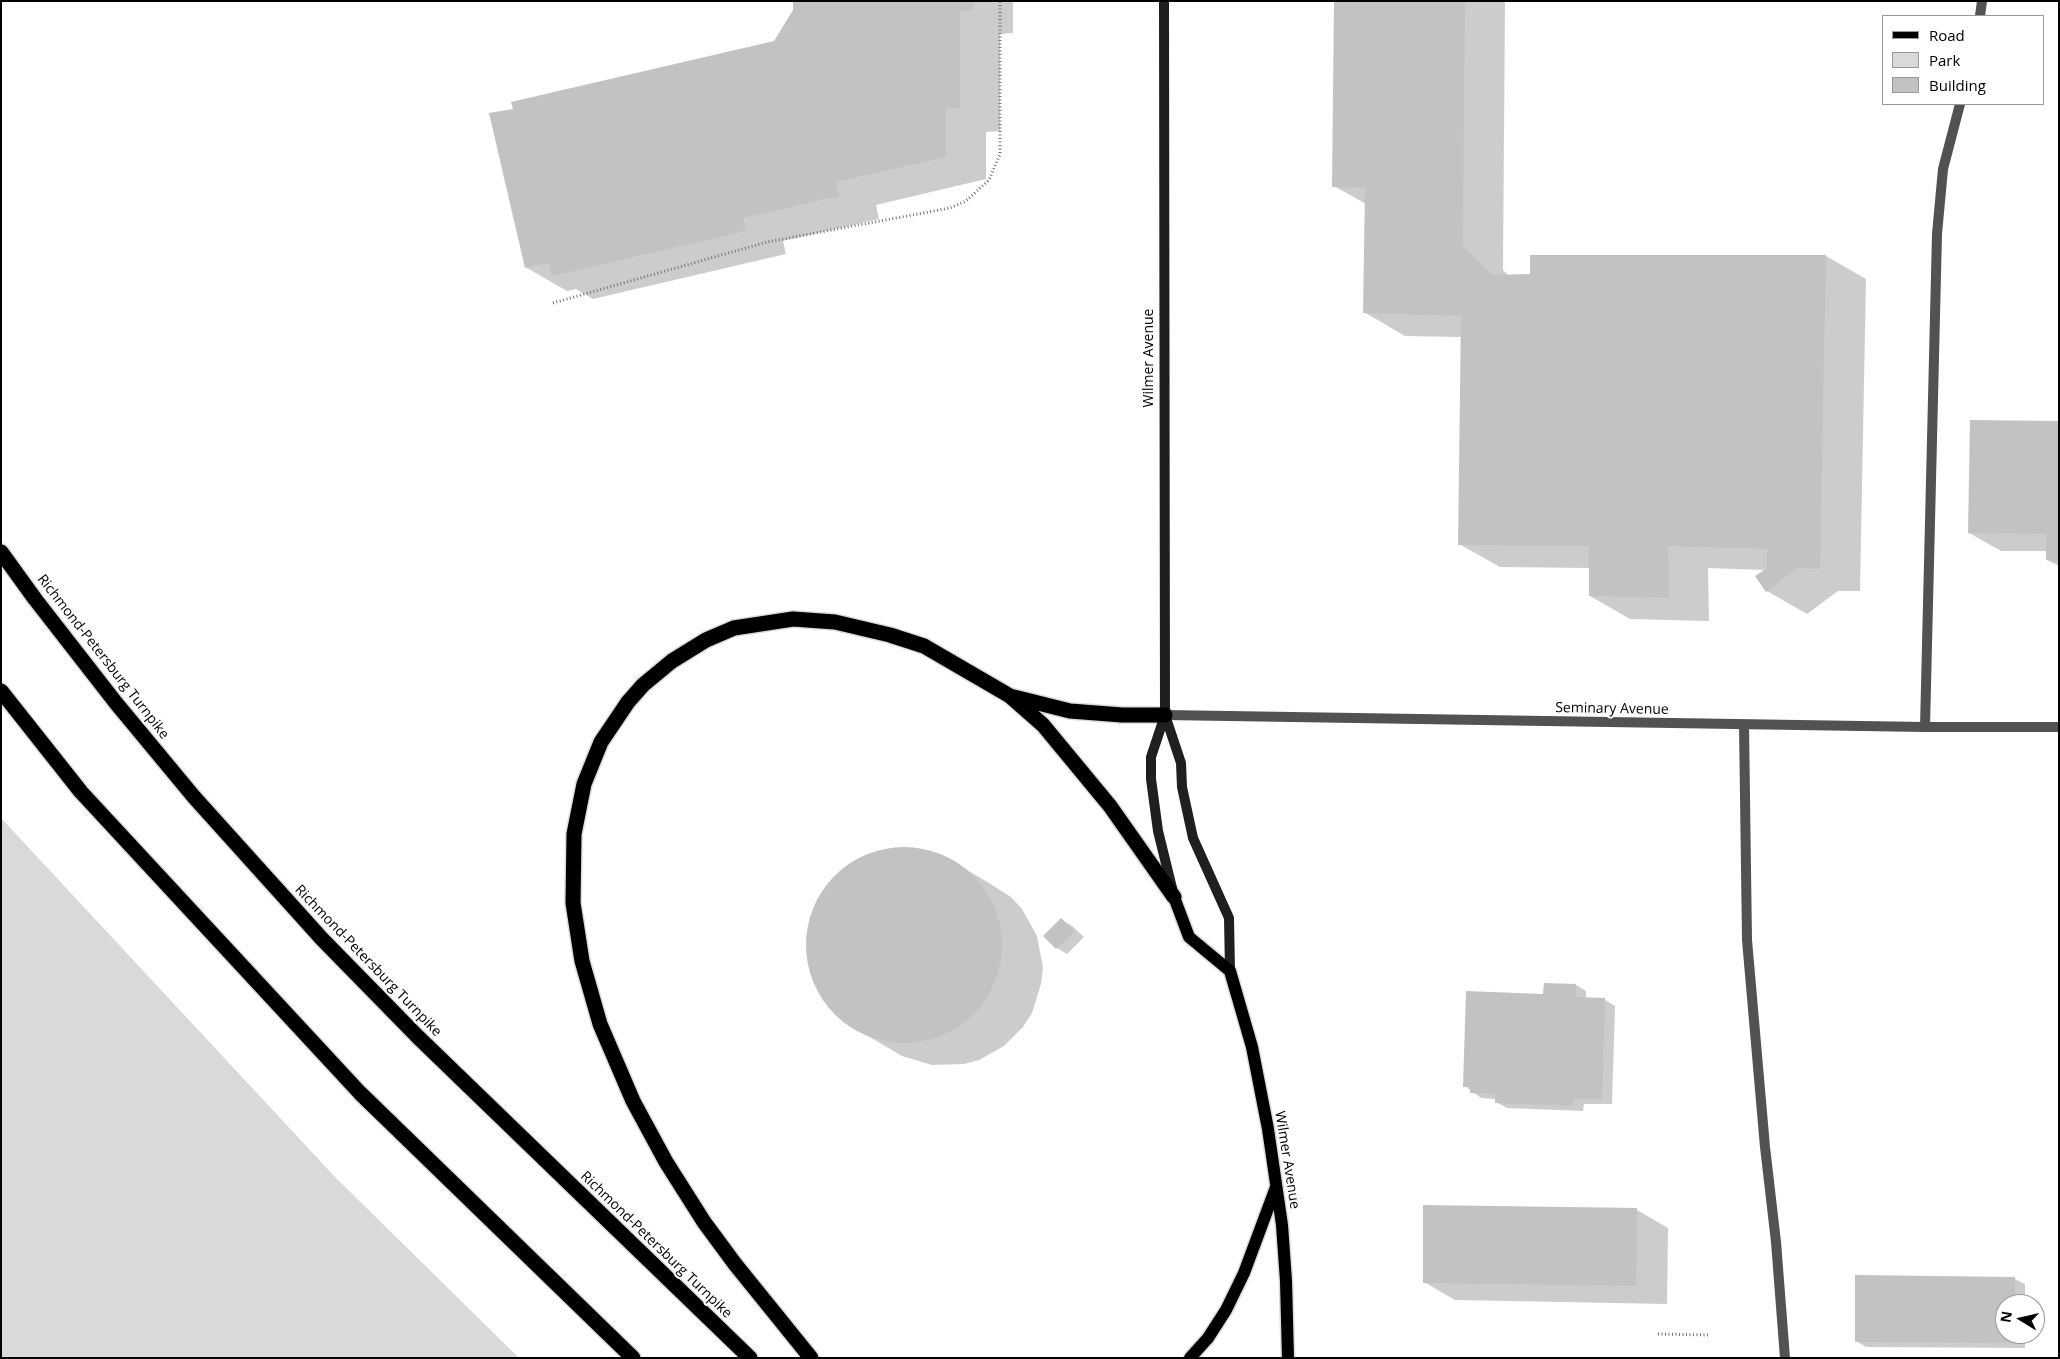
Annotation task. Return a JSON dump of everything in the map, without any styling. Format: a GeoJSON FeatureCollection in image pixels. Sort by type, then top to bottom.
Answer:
{"type":"FeatureCollection","features":[{"type":"Feature","properties":{"kind":"highway","name":"Richmond-Petersburg Turnpike"},"geometry":{"type":"LineString","coordinates":[[1,552],[116,703],[194,798],[316,931],[418,1037],[750,1358]]}},
{"type":"Feature","properties":{"kind":"highway"},"geometry":{"type":"LineString","coordinates":[[811,1358],[735,1264],[704,1222],[666,1162],[633,1101],[600,1024],[582,961],[573,903],[574,834],[584,784],[601,742],[628,702],[643,684],[672,661],[706,640],[734,628],[793,619],[835,622],[890,635],[924,646],[1010,696],[1043,725],[1110,806],[1174,897]]}},
{"type":"Feature","properties":{"kind":"highway"},"geometry":{"type":"LineString","coordinates":[[1,691],[81,792],[360,1093],[633,1358]]}},
{"type":"Feature","properties":{"kind":"highway"},"geometry":{"type":"LineString","coordinates":[[1010,696],[1070,711],[1165,715]]}},
{"type":"Feature","properties":{"kind":"main road","name":"Wilmer Avenue"},"geometry":{"type":"LineString","coordinates":[[1174,897],[1189,937],[1230,971],[1252,1046],[1277,1185],[1286,1281],[1288,1358]]}},
{"type":"Feature","properties":{"kind":"main road"},"geometry":{"type":"LineString","coordinates":[[1190,1358],[1208,1338],[1226,1310],[1244,1273],[1277,1185]]}},
{"type":"Feature","properties":{"kind":"street","name":"Wilmer Avenue"},"geometry":{"type":"LineString","coordinates":[[1164,1],[1165,715],[1181,763],[1182,787],[1193,838],[1217,887],[1229,918],[1230,971]]}},
{"type":"Feature","properties":{"kind":"street"},"geometry":{"type":"LineString","coordinates":[[1980,15],[1982,1]]}},
{"type":"Feature","properties":{"kind":"street"},"geometry":{"type":"LineString","coordinates":[[1925,727],[1936,234],[1943,169],[1960,105]]}},
{"type":"Feature","properties":{"kind":"street","name":"Wilmer Avenue"},"geometry":{"type":"LineString","coordinates":[[1165,715],[1151,757],[1151,779],[1158,831],[1174,897]]}},
{"type":"Feature","properties":{"kind":"street","name":"Seminary Avenue"},"geometry":{"type":"LineString","coordinates":[[1165,715],[1744,725],[2059,727]]}},
{"type":"Feature","properties":{"kind":"street"},"geometry":{"type":"LineString","coordinates":[[1744,725],[1747,940],[1764,1138],[1776,1242],[1785,1358]]}},
{"type":"Feature","properties":{"kind":"path"},"geometry":{"type":"LineString","coordinates":[[553,303],[767,242],[950,208],[966,201],[989,180],[1000,154],[1000,1]]}},
{"type":"Feature","properties":{"kind":"path"},"geometry":{"type":"LineString","coordinates":[[1658,1334],[1710,1335]]}},
{"type":"Feature","properties":{"kind":"green space"},"geometry":{"type":"Polygon","coordinates":[[[1,818],[335,1177],[519,1358],[1,1358],[1,818]]]}},
{"type":"Feature","properties":{"kind":"building"},"geometry":{"type":"Polygon","coordinates":[[[793,1],[973,1],[973,10],[960,11],[960,108],[946,109],[946,157],[836,182],[839,196],[743,218],[746,231],[552,276],[549,263],[525,268],[489,113],[513,109],[511,102],[774,41],[793,10],[793,1]]]}},
{"type":"Feature","properties":{"kind":"building"},"geometry":{"type":"Polygon","coordinates":[[[1334,1],[1465,1],[1463,246],[1492,275],[1530,274],[1530,255],[1826,255],[1820,569],[1797,568],[1766,592],[1755,576],[1767,568],[1767,549],[1668,546],[1669,598],[1589,596],[1589,546],[1458,545],[1461,316],[1363,313],[1365,188],[1332,187],[1334,1]]]}},
{"type":"Feature","properties":{"kind":"building"},"geometry":{"type":"Polygon","coordinates":[[[1970,420],[2059,421],[2059,561],[2046,560],[2046,534],[1968,533],[1970,420]]]}},
{"type":"Feature","properties":{"kind":"building"},"geometry":{"type":"Polygon","coordinates":[[[904,847],[923,849],[950,859],[966,869],[980,883],[994,908],[1000,926],[1002,945],[1000,964],[990,991],[980,1007],[966,1021],[941,1035],[923,1041],[904,1043],[885,1041],[858,1031],[842,1021],[828,1007],[814,982],[808,964],[806,945],[808,926],[818,899],[828,883],[842,869],[867,855],[885,849],[904,847]]]}},
{"type":"Feature","properties":{"kind":"building"},"geometry":{"type":"Polygon","coordinates":[[[1061,918],[1075,931],[1056,949],[1043,936],[1061,918]]]}},
{"type":"Feature","properties":{"kind":"building"},"geometry":{"type":"Polygon","coordinates":[[[1544,983],[1576,984],[1576,997],[1605,998],[1602,1099],[1574,1099],[1573,1106],[1495,1103],[1495,1094],[1470,1093],[1470,1087],[1463,1087],[1466,991],[1543,994],[1544,983]]]}},
{"type":"Feature","properties":{"kind":"building"},"geometry":{"type":"Polygon","coordinates":[[[1423,1205],[1637,1208],[1636,1286],[1423,1283],[1423,1205]]]}},
{"type":"Feature","properties":{"kind":"building"},"geometry":{"type":"Polygon","coordinates":[[[1855,1275],[2015,1277],[2015,1294],[1995,1294],[1995,1343],[1855,1342],[1855,1275]]]}}]}
